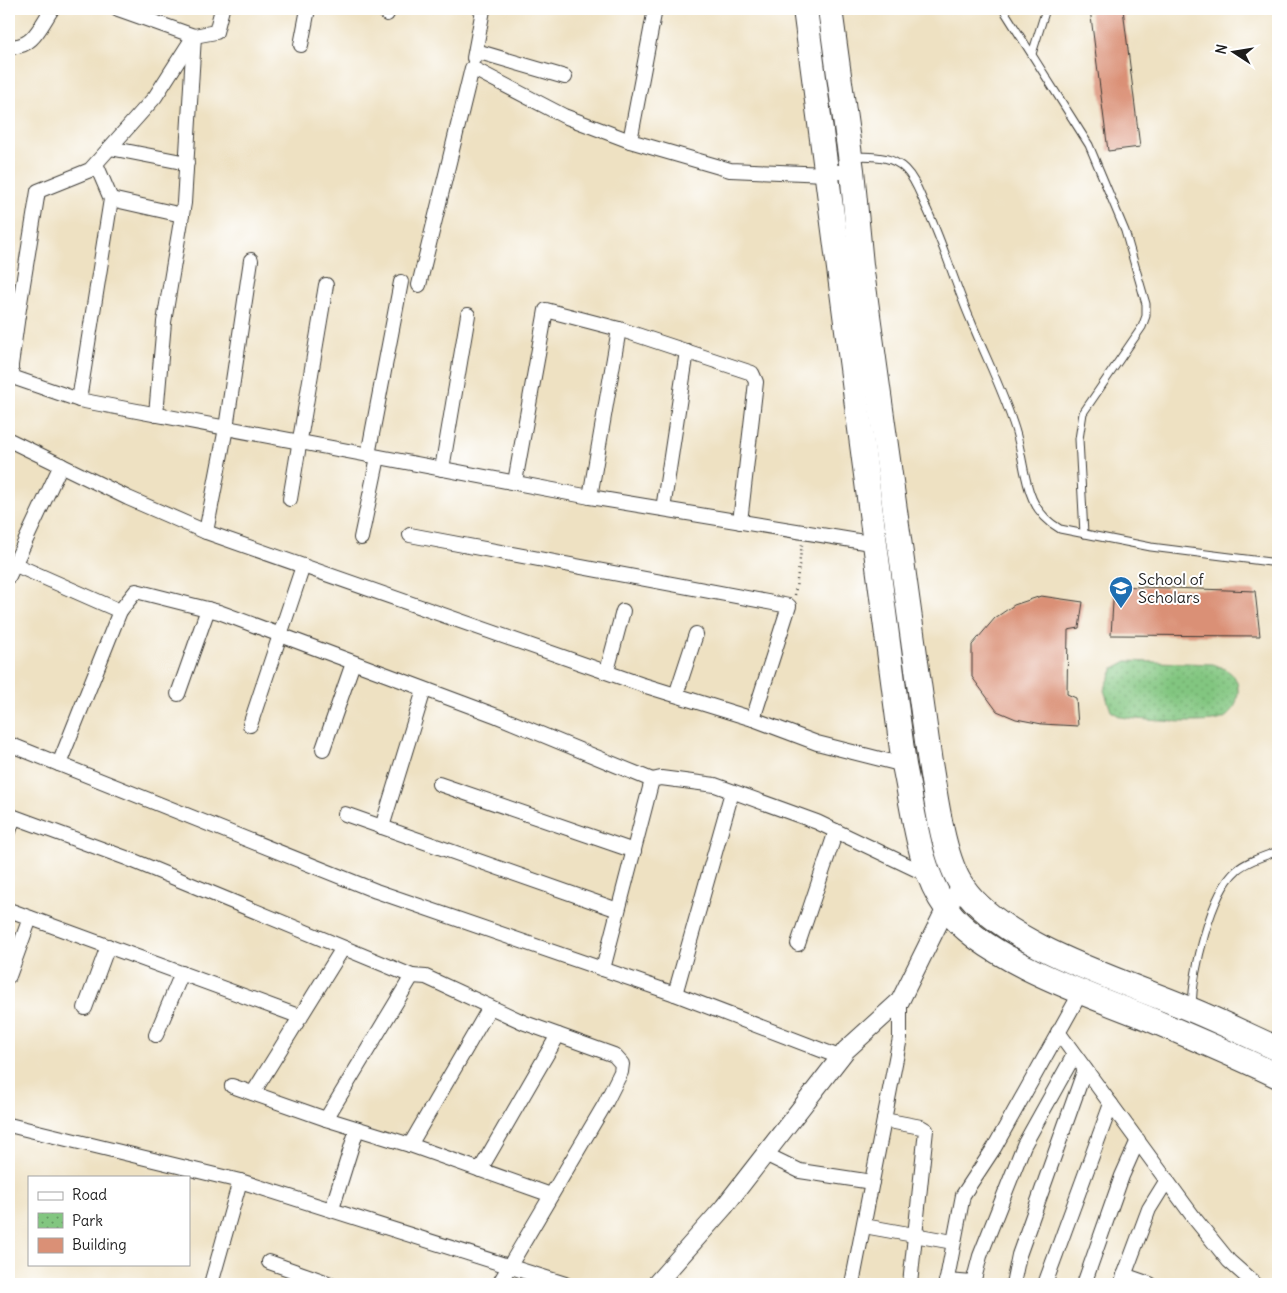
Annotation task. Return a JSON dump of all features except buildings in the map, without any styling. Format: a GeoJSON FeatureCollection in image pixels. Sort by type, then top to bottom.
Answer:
{"type":"FeatureCollection","features":[{"type":"Feature","properties":{"kind":"highway"},"geometry":{"type":"LineString","coordinates":[[805,9],[904,765],[930,876],[946,908],[967,930],[991,948],[1081,992],[1211,1045],[1278,1076]]}},
{"type":"Feature","properties":{"kind":"highway"},"geometry":{"type":"LineString","coordinates":[[830,9],[861,265],[930,763],[942,825],[951,858],[962,886],[977,904],[997,921],[1046,949],[1090,970],[1192,1010],[1278,1049]]}},
{"type":"Feature","properties":{"kind":"street"},"geometry":{"type":"LineString","coordinates":[[9,46],[23,46],[30,42],[52,9]]}},
{"type":"Feature","properties":{"kind":"street"},"geometry":{"type":"LineString","coordinates":[[118,9],[194,36],[216,32],[222,9]]}},
{"type":"Feature","properties":{"kind":"street"},"geometry":{"type":"LineString","coordinates":[[301,45],[308,9]]}},
{"type":"Feature","properties":{"kind":"street"},"geometry":{"type":"LineString","coordinates":[[418,285],[472,68],[483,10],[480,9]]}},
{"type":"Feature","properties":{"kind":"street"},"geometry":{"type":"LineString","coordinates":[[630,141],[655,9]]}},
{"type":"Feature","properties":{"kind":"street"},"geometry":{"type":"LineString","coordinates":[[194,36],[154,97],[90,170],[38,191],[13,313],[11,372],[15,378],[78,400],[590,496],[876,544]]}},
{"type":"Feature","properties":{"kind":"street"},"geometry":{"type":"LineString","coordinates":[[156,414],[164,322],[182,215],[187,163],[194,36]]}},
{"type":"Feature","properties":{"kind":"street"},"geometry":{"type":"LineString","coordinates":[[476,50],[565,77]]}},
{"type":"Feature","properties":{"kind":"street"},"geometry":{"type":"LineString","coordinates":[[472,68],[564,116],[630,141],[730,170],[826,174],[850,163]]}},
{"type":"Feature","properties":{"kind":"street"},"geometry":{"type":"LineString","coordinates":[[110,148],[187,163]]}},
{"type":"Feature","properties":{"kind":"street"},"geometry":{"type":"LineString","coordinates":[[78,400],[111,199],[96,164]]}},
{"type":"Feature","properties":{"kind":"street"},"geometry":{"type":"LineString","coordinates":[[111,199],[182,215]]}},
{"type":"Feature","properties":{"kind":"street"},"geometry":{"type":"LineString","coordinates":[[206,532],[226,428],[251,260]]}},
{"type":"Feature","properties":{"kind":"street"},"geometry":{"type":"LineString","coordinates":[[361,538],[401,282]]}},
{"type":"Feature","properties":{"kind":"street"},"geometry":{"type":"LineString","coordinates":[[290,499],[326,285]]}},
{"type":"Feature","properties":{"kind":"street"},"geometry":{"type":"LineString","coordinates":[[515,482],[546,310],[619,329],[752,373],[756,382],[740,522]]}},
{"type":"Feature","properties":{"kind":"street"},"geometry":{"type":"LineString","coordinates":[[442,469],[468,315]]}},
{"type":"Feature","properties":{"kind":"street"},"geometry":{"type":"LineString","coordinates":[[590,496],[619,329]]}},
{"type":"Feature","properties":{"kind":"street"},"geometry":{"type":"LineString","coordinates":[[663,509],[687,351]]}},
{"type":"Feature","properties":{"kind":"street"},"geometry":{"type":"LineString","coordinates":[[9,440],[206,532],[281,556],[303,566],[676,695],[754,719],[817,743],[904,765]]}},
{"type":"Feature","properties":{"kind":"street"},"geometry":{"type":"LineString","coordinates":[[61,465],[10,567],[120,612]]}},
{"type":"Feature","properties":{"kind":"street"},"geometry":{"type":"LineString","coordinates":[[410,536],[789,606],[754,719]]}},
{"type":"Feature","properties":{"kind":"street"},"geometry":{"type":"LineString","coordinates":[[250,724],[303,566]]}},
{"type":"Feature","properties":{"kind":"street"},"geometry":{"type":"LineString","coordinates":[[58,764],[120,612],[136,591],[208,609],[497,716],[652,780],[661,778],[715,785],[817,822],[930,876]]}},
{"type":"Feature","properties":{"kind":"street"},"geometry":{"type":"LineString","coordinates":[[178,694],[208,609]]}},
{"type":"Feature","properties":{"kind":"street"},"geometry":{"type":"LineString","coordinates":[[607,671],[623,611]]}},
{"type":"Feature","properties":{"kind":"street"},"geometry":{"type":"LineString","coordinates":[[676,695],[696,634]]}},
{"type":"Feature","properties":{"kind":"street"},"geometry":{"type":"LineString","coordinates":[[323,749],[353,663]]}},
{"type":"Feature","properties":{"kind":"street"},"geometry":{"type":"LineString","coordinates":[[382,827],[424,690]]}},
{"type":"Feature","properties":{"kind":"street"},"geometry":{"type":"LineString","coordinates":[[9,744],[376,891],[675,994],[842,1058]]}},
{"type":"Feature","properties":{"kind":"street"},"geometry":{"type":"LineString","coordinates":[[603,969],[652,780]]}},
{"type":"Feature","properties":{"kind":"street"},"geometry":{"type":"LineString","coordinates":[[439,784],[634,851]]}},
{"type":"Feature","properties":{"kind":"street"},"geometry":{"type":"LineString","coordinates":[[675,994],[732,792]]}},
{"type":"Feature","properties":{"kind":"street"},"geometry":{"type":"LineString","coordinates":[[345,814],[618,910]]}},
{"type":"Feature","properties":{"kind":"street"},"geometry":{"type":"LineString","coordinates":[[9,831],[11,816],[129,859],[412,976],[426,977],[525,1023],[614,1055],[622,1064],[621,1072],[605,1104],[499,1284]]}},
{"type":"Feature","properties":{"kind":"street"},"geometry":{"type":"LineString","coordinates":[[798,944],[836,831]]}},
{"type":"Feature","properties":{"kind":"street"},"geometry":{"type":"LineString","coordinates":[[656,1284],[724,1207],[842,1058],[846,1050],[900,1001],[946,908],[962,886]]}},
{"type":"Feature","properties":{"kind":"street"},"geometry":{"type":"LineString","coordinates":[[9,910],[301,1016]]}},
{"type":"Feature","properties":{"kind":"street"},"geometry":{"type":"LineString","coordinates":[[9,976],[30,918]]}},
{"type":"Feature","properties":{"kind":"street"},"geometry":{"type":"LineString","coordinates":[[85,1008],[108,946]]}},
{"type":"Feature","properties":{"kind":"street"},"geometry":{"type":"LineString","coordinates":[[253,1093],[343,948]]}},
{"type":"Feature","properties":{"kind":"street"},"geometry":{"type":"LineString","coordinates":[[156,1035],[182,973]]}},
{"type":"Feature","properties":{"kind":"street"},"geometry":{"type":"LineString","coordinates":[[326,1119],[412,976]]}},
{"type":"Feature","properties":{"kind":"street"},"geometry":{"type":"LineString","coordinates":[[1074,1055],[1024,1145],[980,1256],[973,1283],[946,1283],[963,1195],[994,1148],[1081,992]]}},
{"type":"Feature","properties":{"kind":"street"},"geometry":{"type":"LineString","coordinates":[[856,1284],[864,1226],[900,1038],[900,1001]]}},
{"type":"Feature","properties":{"kind":"street"},"geometry":{"type":"LineString","coordinates":[[410,1145],[490,1007]]}},
{"type":"Feature","properties":{"kind":"street"},"geometry":{"type":"LineString","coordinates":[[1058,1032],[1229,1261],[1255,1284]]}},
{"type":"Feature","properties":{"kind":"street"},"geometry":{"type":"LineString","coordinates":[[480,1170],[558,1035]]}},
{"type":"Feature","properties":{"kind":"street"},"geometry":{"type":"LineString","coordinates":[[1013,1284],[1020,1255],[1085,1069]]}},
{"type":"Feature","properties":{"kind":"street"},"geometry":{"type":"LineString","coordinates":[[232,1086],[326,1119],[410,1145],[551,1195]]}},
{"type":"Feature","properties":{"kind":"street"},"geometry":{"type":"LineString","coordinates":[[1045,1284],[1111,1104]]}},
{"type":"Feature","properties":{"kind":"street"},"geometry":{"type":"LineString","coordinates":[[884,1120],[921,1126],[926,1130],[910,1284]]}},
{"type":"Feature","properties":{"kind":"street"},"geometry":{"type":"LineString","coordinates":[[9,1125],[240,1181],[565,1284]]}},
{"type":"Feature","properties":{"kind":"street"},"geometry":{"type":"LineString","coordinates":[[332,1209],[357,1129]]}},
{"type":"Feature","properties":{"kind":"street"},"geometry":{"type":"LineString","coordinates":[[1084,1284],[1122,1176],[1138,1140]]}},
{"type":"Feature","properties":{"kind":"street"},"geometry":{"type":"LineString","coordinates":[[765,1154],[800,1171],[872,1182]]}},
{"type":"Feature","properties":{"kind":"street"},"geometry":{"type":"LineString","coordinates":[[1150,1284],[1123,1280],[1149,1209],[1167,1180]]}},
{"type":"Feature","properties":{"kind":"street"},"geometry":{"type":"LineString","coordinates":[[211,1284],[240,1181]]}},
{"type":"Feature","properties":{"kind":"street"},"geometry":{"type":"LineString","coordinates":[[864,1226],[954,1242]]}},
{"type":"Feature","properties":{"kind":"street"},"geometry":{"type":"LineString","coordinates":[[269,1262],[331,1284]]}},
{"type":"Feature","properties":{"kind":"lane"},"geometry":{"type":"LineString","coordinates":[[1003,9],[1089,145],[1125,231],[1146,304],[1146,316],[1142,327],[1083,412],[1078,439],[1084,534]]}},
{"type":"Feature","properties":{"kind":"lane"},"geometry":{"type":"LineString","coordinates":[[1032,54],[1046,9]]}},
{"type":"Feature","properties":{"kind":"lane"},"geometry":{"type":"LineString","coordinates":[[850,163],[880,157],[893,160],[904,167],[913,179],[937,228],[970,321],[1004,392],[1017,434],[1030,496],[1038,511],[1048,522],[1060,528],[1151,548],[1278,563]]}},
{"type":"Feature","properties":{"kind":"lane"},"geometry":{"type":"LineString","coordinates":[[1192,1010],[1192,982],[1205,932],[1230,878],[1237,869],[1278,851]]}},
{"type":"Feature","properties":{"kind":"path"},"geometry":{"type":"LineString","coordinates":[[789,606],[795,597],[804,532]]}},
{"type":"Feature","properties":{"kind":"green space"},"geometry":{"type":"Polygon","coordinates":[[[1127,661],[1213,664],[1234,677],[1238,686],[1236,703],[1233,710],[1224,718],[1205,722],[1174,722],[1121,717],[1111,711],[1104,690],[1114,668],[1127,661]]]}},
{"type":"Feature","properties":{"kind":"place","name":"School of Scholars"},"geometry":{"type":"Point","coordinates":[1121,609]}}]}
